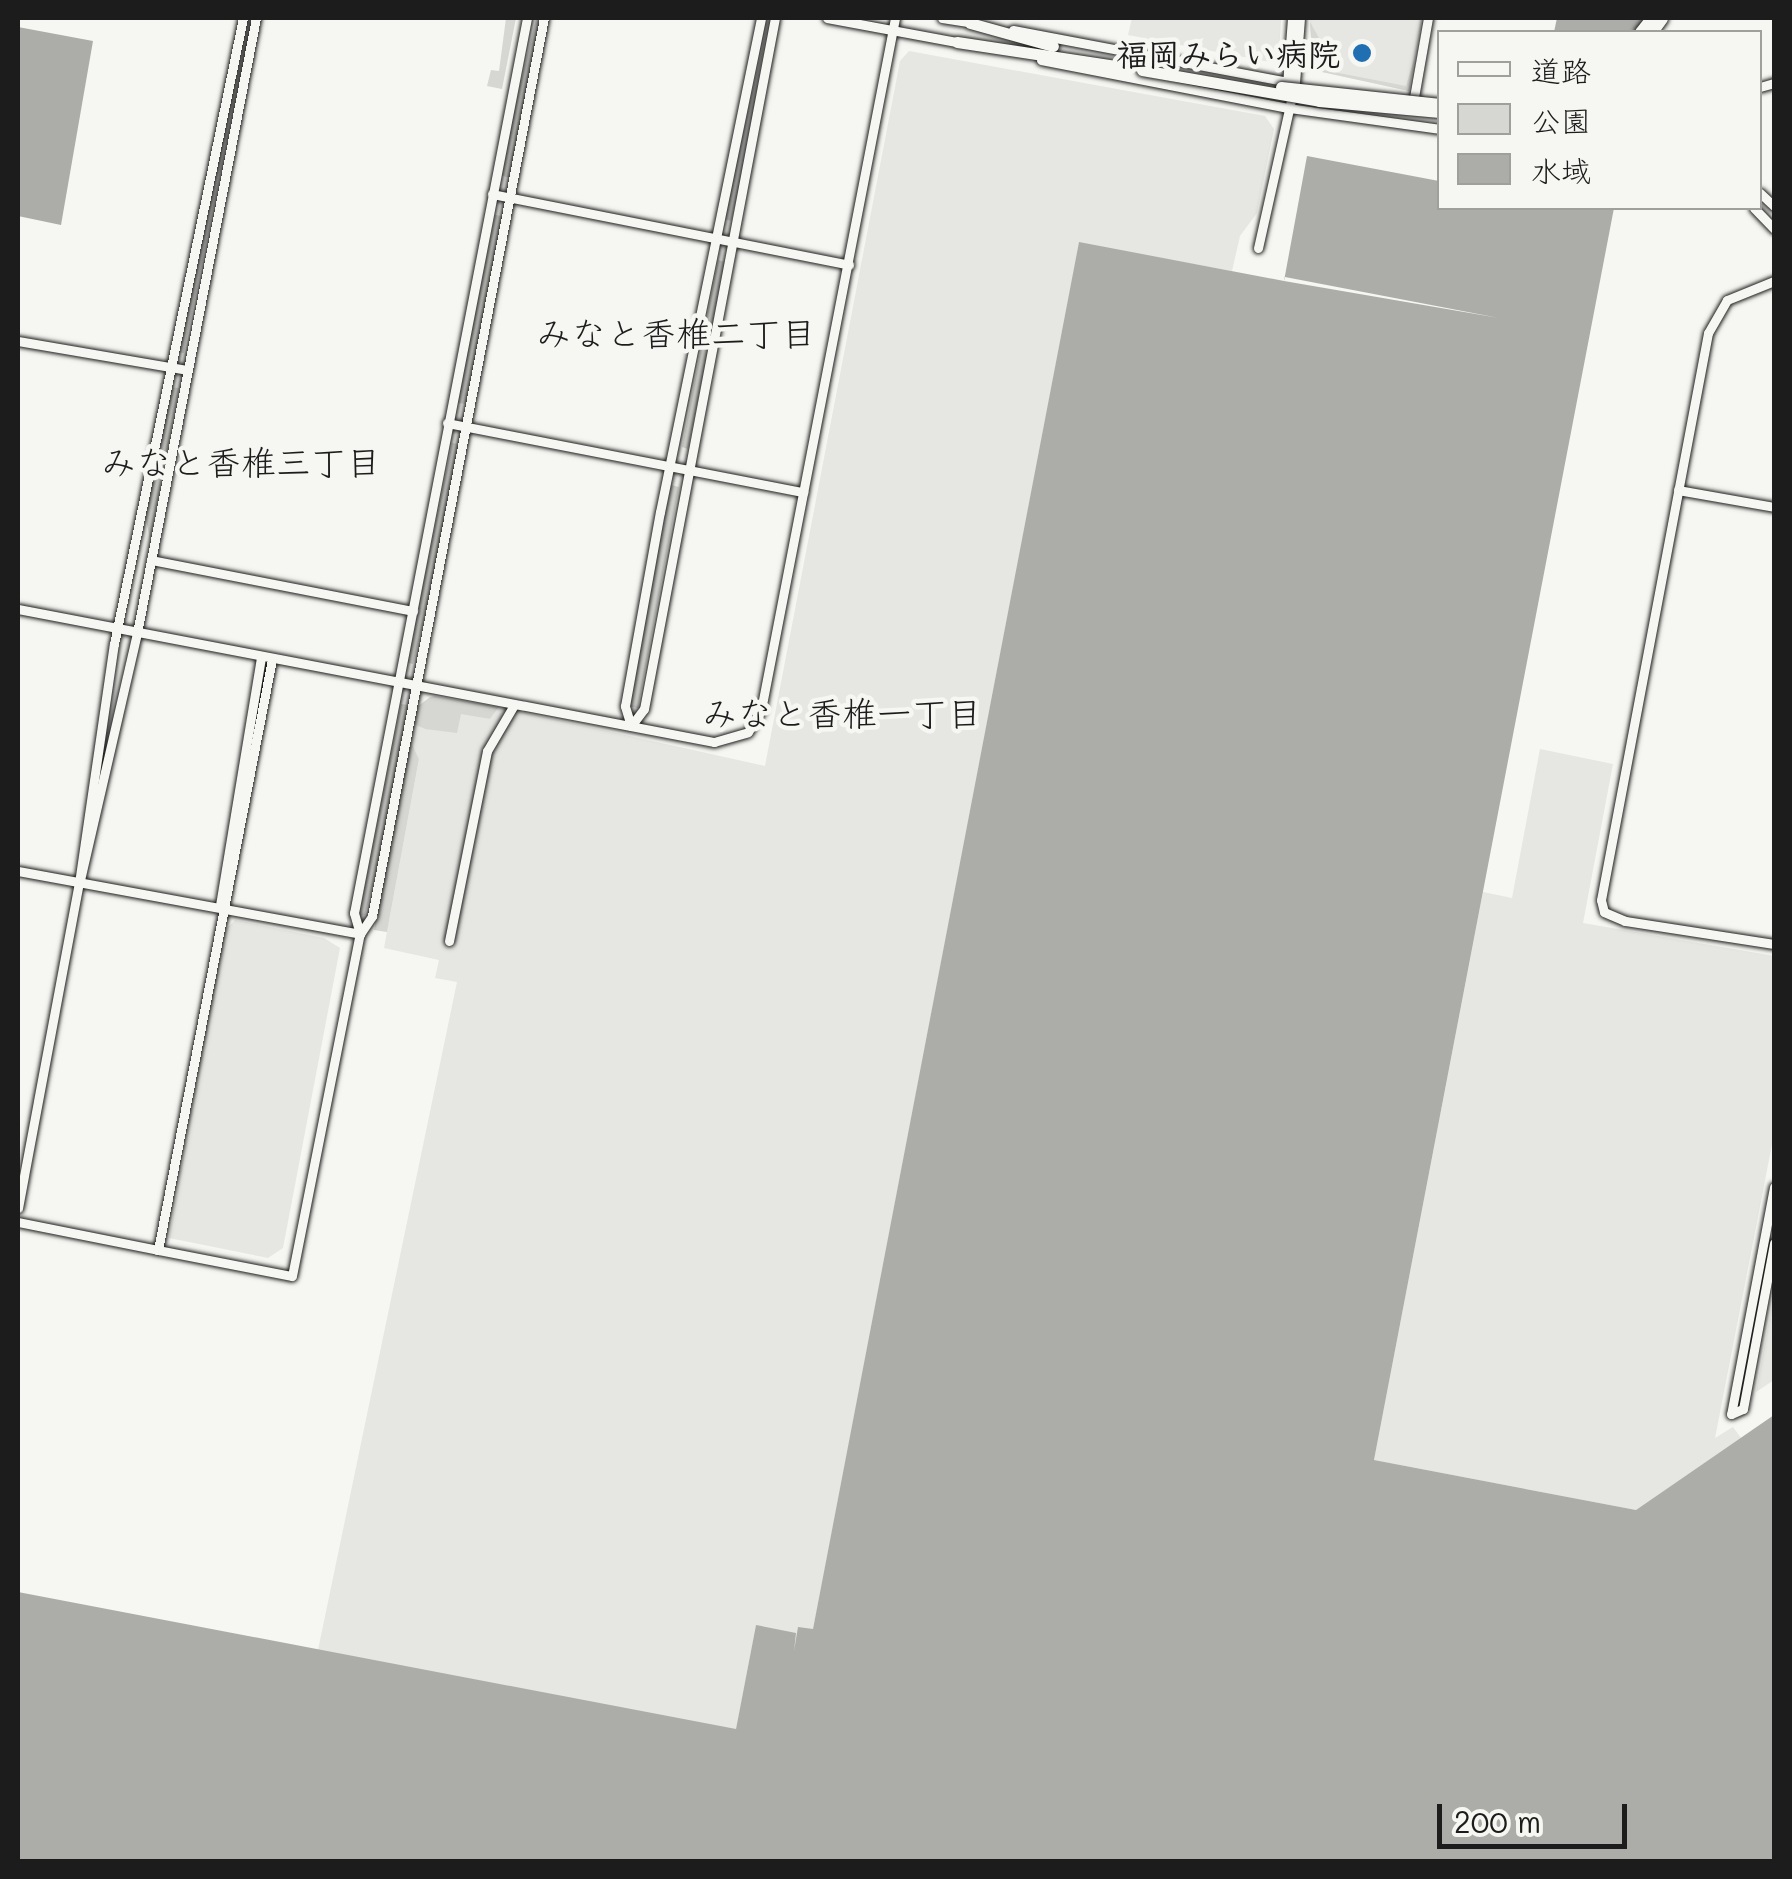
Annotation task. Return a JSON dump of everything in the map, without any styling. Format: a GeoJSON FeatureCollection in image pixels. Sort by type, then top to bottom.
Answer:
{"type":"FeatureCollection","features":[{"type":"Feature","properties":{"kind":"highway"},"geometry":{"type":"LineString","coordinates":[[970,23],[1042,48]]}},
{"type":"Feature","properties":{"kind":"highway"},"geometry":{"type":"LineString","coordinates":[[957,42],[1042,48],[1319,101],[1437,115]]}},
{"type":"Feature","properties":{"kind":"highway"},"geometry":{"type":"LineString","coordinates":[[1143,67],[1260,85],[1437,104]]}},
{"type":"Feature","properties":{"kind":"street"},"geometry":{"type":"LineString","coordinates":[[18,1208],[79,882],[117,630],[243,18]]}},
{"type":"Feature","properties":{"kind":"street"},"geometry":{"type":"LineString","coordinates":[[79,882],[89,861],[151,560],[256,18]]}},
{"type":"Feature","properties":{"kind":"street"},"geometry":{"type":"LineString","coordinates":[[360,934],[354,913],[527,18]]}},
{"type":"Feature","properties":{"kind":"street"},"geometry":{"type":"LineString","coordinates":[[18,1222],[292,1276],[360,934],[372,916],[544,18]]}},
{"type":"Feature","properties":{"kind":"street"},"geometry":{"type":"LineString","coordinates":[[631,726],[624,706],[761,18]]}},
{"type":"Feature","properties":{"kind":"street"},"geometry":{"type":"LineString","coordinates":[[631,726],[644,708],[774,18]]}},
{"type":"Feature","properties":{"kind":"street"},"geometry":{"type":"LineString","coordinates":[[827,18],[1289,108],[1437,129]]}},
{"type":"Feature","properties":{"kind":"street"},"geometry":{"type":"LineString","coordinates":[[18,609],[723,742],[752,728],[804,492],[895,18]]}},
{"type":"Feature","properties":{"kind":"street"},"geometry":{"type":"LineString","coordinates":[[945,18],[1437,115]]}},
{"type":"Feature","properties":{"kind":"street"},"geometry":{"type":"LineString","coordinates":[[1291,83],[1292,18]]}},
{"type":"Feature","properties":{"kind":"street"},"geometry":{"type":"LineString","coordinates":[[1258,248],[1289,108],[1300,18]]}},
{"type":"Feature","properties":{"kind":"street"},"geometry":{"type":"LineString","coordinates":[[1411,111],[1428,18]]}},
{"type":"Feature","properties":{"kind":"street"},"geometry":{"type":"LineString","coordinates":[[492,194],[849,265]]}},
{"type":"Feature","properties":{"kind":"street"},"geometry":{"type":"LineString","coordinates":[[1756,210],[1774,229]]}},
{"type":"Feature","properties":{"kind":"street"},"geometry":{"type":"LineString","coordinates":[[1774,281],[1732,296],[1714,316],[1602,906],[1625,922],[1774,944]]}},
{"type":"Feature","properties":{"kind":"street"},"geometry":{"type":"LineString","coordinates":[[18,340],[187,370]]}},
{"type":"Feature","properties":{"kind":"street"},"geometry":{"type":"LineString","coordinates":[[447,423],[804,492]]}},
{"type":"Feature","properties":{"kind":"street"},"geometry":{"type":"LineString","coordinates":[[1678,490],[1774,507]]}},
{"type":"Feature","properties":{"kind":"street"},"geometry":{"type":"LineString","coordinates":[[151,560],[413,611]]}},
{"type":"Feature","properties":{"kind":"street"},"geometry":{"type":"LineString","coordinates":[[158,1250],[266,658]]}},
{"type":"Feature","properties":{"kind":"street"},"geometry":{"type":"LineString","coordinates":[[450,941],[488,751],[514,705]]}},
{"type":"Feature","properties":{"kind":"street"},"geometry":{"type":"LineString","coordinates":[[18,871],[360,934]]}},
{"type":"Feature","properties":{"kind":"street"},"geometry":{"type":"LineString","coordinates":[[1774,1187],[1732,1414],[1743,1409],[1774,1243]]}},
{"type":"Feature","properties":{"kind":"shaded area"},"geometry":{"type":"Polygon","coordinates":[[[1132,18],[1281,18],[1279,55],[1270,62],[1128,35],[1132,18]]]}},
{"type":"Feature","properties":{"kind":"shaded area","name":"福岡みらい病院"},"geometry":{"type":"Polygon","coordinates":[[[1310,18],[1422,18],[1409,91],[1313,70],[1310,18]]]}},
{"type":"Feature","properties":{"kind":"shaded area"},"geometry":{"type":"Polygon","coordinates":[[[909,51],[1265,116],[1274,129],[1257,213],[1240,236],[1232,271],[1079,243],[813,1630],[794,1651],[756,1625],[736,1730],[318,1650],[457,982],[435,978],[439,960],[384,948],[419,759],[410,740],[413,724],[425,729],[461,713],[490,719],[499,707],[765,766],[900,61],[909,51]]]}},
{"type":"Feature","properties":{"kind":"shaded area"},"geometry":{"type":"Polygon","coordinates":[[[1540,749],[1613,764],[1583,923],[1774,956],[1774,1134],[1715,1438],[1733,1427],[1741,1438],[1636,1510],[1374,1460],[1483,892],[1512,898],[1540,749]]]}},
{"type":"Feature","properties":{"kind":"shaded area"},"geometry":{"type":"Polygon","coordinates":[[[235,920],[324,938],[340,948],[283,1248],[268,1258],[169,1238],[223,932],[235,920]]]}},
{"type":"Feature","properties":{"kind":"shaded area"},"geometry":{"type":"Polygon","coordinates":[[[1774,1294],[1774,1380],[1756,1392],[1774,1294]]]}},
{"type":"Feature","properties":{"kind":"green space"},"geometry":{"type":"Polygon","coordinates":[[[252,18],[184,353],[176,352],[207,193],[252,18]]]}},
{"type":"Feature","properties":{"kind":"green space"},"geometry":{"type":"Polygon","coordinates":[[[506,18],[516,18],[502,89],[487,86],[491,70],[499,71],[506,18]]]}},
{"type":"Feature","properties":{"kind":"green space"},"geometry":{"type":"Polygon","coordinates":[[[536,18],[541,18],[509,178],[501,175],[501,166],[536,18]]]}},
{"type":"Feature","properties":{"kind":"green space"},"geometry":{"type":"Polygon","coordinates":[[[1310,22],[1323,45],[1318,69],[1406,86],[1415,56],[1409,91],[1313,70],[1310,22]]]}},
{"type":"Feature","properties":{"kind":"green space"},"geometry":{"type":"Polygon","coordinates":[[[767,26],[744,169],[731,221],[724,219],[767,26]]]}},
{"type":"Feature","properties":{"kind":"green space"},"geometry":{"type":"Polygon","coordinates":[[[495,215],[503,216],[466,404],[457,403],[495,215]]]}},
{"type":"Feature","properties":{"kind":"green space"},"geometry":{"type":"Polygon","coordinates":[[[718,260],[726,262],[688,449],[682,447],[718,260]]]}},
{"type":"Feature","properties":{"kind":"green space"},"geometry":{"type":"Polygon","coordinates":[[[169,387],[179,388],[150,539],[145,515],[169,387]]]}},
{"type":"Feature","properties":{"kind":"green space"},"geometry":{"type":"Polygon","coordinates":[[[452,443],[459,444],[429,598],[413,664],[407,663],[452,443]]]}},
{"type":"Feature","properties":{"kind":"green space"},"geometry":{"type":"Polygon","coordinates":[[[671,485],[679,487],[638,708],[627,706],[671,485]]]}},
{"type":"Feature","properties":{"kind":"green space"},"geometry":{"type":"Polygon","coordinates":[[[430,697],[499,707],[490,719],[461,714],[457,733],[425,729],[413,724],[417,707],[430,697]]]}},
{"type":"Feature","properties":{"kind":"green space"},"geometry":{"type":"Polygon","coordinates":[[[401,704],[409,705],[378,864],[365,915],[359,916],[401,704]]]}},
{"type":"Feature","properties":{"kind":"green space"},"geometry":{"type":"Polygon","coordinates":[[[410,740],[419,759],[387,932],[374,930],[410,740]]]}},
{"type":"Feature","properties":{"kind":"water"},"geometry":{"type":"Polygon","coordinates":[[[1557,18],[1650,18],[1647,30],[1554,30],[1557,18]]]}},
{"type":"Feature","properties":{"kind":"water"},"geometry":{"type":"Polygon","coordinates":[[[18,27],[93,41],[61,225],[18,216],[18,27]]]}},
{"type":"Feature","properties":{"kind":"water"},"geometry":{"type":"Polygon","coordinates":[[[1307,156],[1437,181],[1437,210],[1614,210],[1374,1460],[1636,1510],[1774,1415],[1774,1861],[18,1861],[18,1592],[736,1729],[756,1625],[796,1633],[794,1651],[798,1627],[813,1629],[1079,242],[1284,281],[1307,156]]]}},
{"type":"Feature","properties":{"kind":"pier"},"geometry":{"type":"Polygon","coordinates":[[[1285,277],[1499,318],[1284,281],[1285,277]]]}},
{"type":"Feature","properties":{"kind":"place","name":"福岡みらい病院"},"geometry":{"type":"Point","coordinates":[1362,53]}},
{"type":"Feature","properties":{"kind":"district","name":"みなと香椎二丁目"},"geometry":{"type":"Point","coordinates":[676,332]}},
{"type":"Feature","properties":{"kind":"district","name":"みなと香椎三丁目"},"geometry":{"type":"Point","coordinates":[241,461]}},
{"type":"Feature","properties":{"kind":"district","name":"みなと香椎一丁目"},"geometry":{"type":"Point","coordinates":[842,712]}}]}
